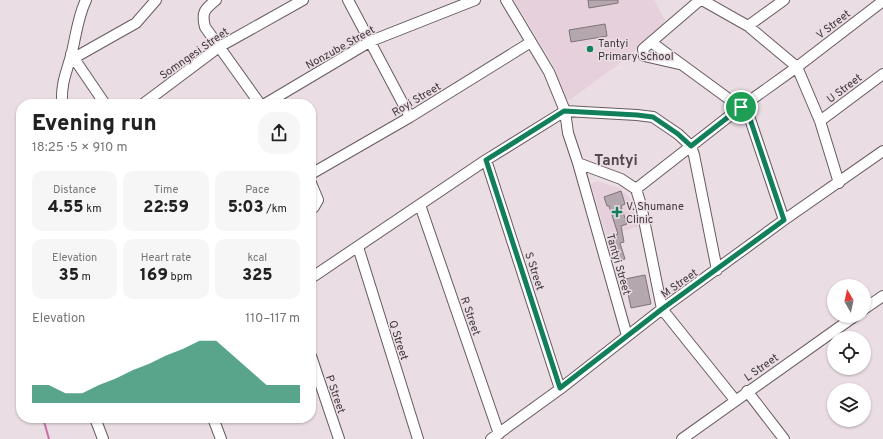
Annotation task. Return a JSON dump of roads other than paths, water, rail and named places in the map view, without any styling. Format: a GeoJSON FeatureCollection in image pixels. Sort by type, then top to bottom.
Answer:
{"type":"FeatureCollection","features":[{"type":"Feature","properties":{"kind":"street"},"geometry":{"type":"LineString","coordinates":[[62,99],[64,74],[72,56],[82,9],[86,0]]}},
{"type":"Feature","properties":{"kind":"street"},"geometry":{"type":"LineString","coordinates":[[72,56],[136,23],[156,0]]}},
{"type":"Feature","properties":{"kind":"street"},"geometry":{"type":"LineString","coordinates":[[216,0],[204,13],[203,19],[205,27],[256,99]]}},
{"type":"Feature","properties":{"kind":"street","name":"Somngesi Street"},"geometry":{"type":"LineString","coordinates":[[150,99],[219,48],[303,0]]}},
{"type":"Feature","properties":{"kind":"street"},"geometry":{"type":"LineString","coordinates":[[348,0],[410,117]]}},
{"type":"Feature","properties":{"kind":"street","name":"Nonzube Street"},"geometry":{"type":"LineString","coordinates":[[273,99],[371,41],[475,0]]}},
{"type":"Feature","properties":{"kind":"street","name":"Tantyi Street"},"geometry":{"type":"LineString","coordinates":[[506,0],[550,72],[564,111],[568,133],[578,163],[627,336]]}},
{"type":"Feature","properties":{"kind":"street"},"geometry":{"type":"LineString","coordinates":[[683,65],[644,56],[643,50],[701,0],[748,26],[797,67],[820,121],[839,183]]}},
{"type":"Feature","properties":{"kind":"street"},"geometry":{"type":"LineString","coordinates":[[748,26],[784,0]]}},
{"type":"Feature","properties":{"kind":"street","name":"V Street"},"geometry":{"type":"LineString","coordinates":[[636,189],[741,107],[797,67],[883,1]]}},
{"type":"Feature","properties":{"kind":"street","name":"Royi Street"},"geometry":{"type":"LineString","coordinates":[[316,171],[410,117],[531,42]]}},
{"type":"Feature","properties":{"kind":"street"},"geometry":{"type":"LineString","coordinates":[[651,42],[748,113],[784,220]]}},
{"type":"Feature","properties":{"kind":"street"},"geometry":{"type":"LineString","coordinates":[[72,56],[102,99]]}},
{"type":"Feature","properties":{"kind":"street","name":"U Street"},"geometry":{"type":"LineString","coordinates":[[820,121],[883,74]]}},
{"type":"Feature","properties":{"kind":"street"},"geometry":{"type":"LineString","coordinates":[[316,275],[358,248],[486,160],[564,111],[653,117],[678,134],[691,146],[717,270]]}},
{"type":"Feature","properties":{"kind":"street","name":"M Street"},"geometry":{"type":"LineString","coordinates":[[495,436],[662,309],[784,220],[883,151]]}},
{"type":"Feature","properties":{"kind":"street","name":"S Street"},"geometry":{"type":"LineString","coordinates":[[486,160],[560,388]]}},
{"type":"Feature","properties":{"kind":"street"},"geometry":{"type":"LineString","coordinates":[[578,163],[620,178],[636,189],[642,205],[662,309],[735,400]]}},
{"type":"Feature","properties":{"kind":"street","name":"R Street"},"geometry":{"type":"LineString","coordinates":[[420,205],[495,436]]}},
{"type":"Feature","properties":{"kind":"street","name":"Q Street"},"geometry":{"type":"LineString","coordinates":[[358,248],[418,439]]}},
{"type":"Feature","properties":{"kind":"street"},"geometry":{"type":"LineString","coordinates":[[871,305],[883,296]]}},
{"type":"Feature","properties":{"kind":"street","name":"L Street"},"geometry":{"type":"LineString","coordinates":[[682,439],[845,323]]}},
{"type":"Feature","properties":{"kind":"street","name":"P Street"},"geometry":{"type":"LineString","coordinates":[[316,371],[339,439]]}},
{"type":"Feature","properties":{"kind":"street"},"geometry":{"type":"LineString","coordinates":[[748,392],[784,439]]}},
{"type":"Feature","properties":{"kind":"street"},"geometry":{"type":"LineString","coordinates":[[98,423],[103,439]]}},
{"type":"Feature","properties":{"kind":"street"},"geometry":{"type":"LineString","coordinates":[[216,423],[221,439]]}},
{"type":"Feature","properties":{"kind":"waterway"},"geometry":{"type":"LineString","coordinates":[[44,423],[49,439]]}},
{"type":"Feature","properties":{"kind":"place","name":"Tantyi Primary School"},"geometry":{"type":"Point","coordinates":[590,49]}},
{"type":"Feature","properties":{"kind":"place","name":"V. Shumane Clinic"},"geometry":{"type":"Point","coordinates":[617,212]}},
{"type":"Feature","properties":{"kind":"district","name":"Tantyi"},"geometry":{"type":"Point","coordinates":[616,160]}}]}
